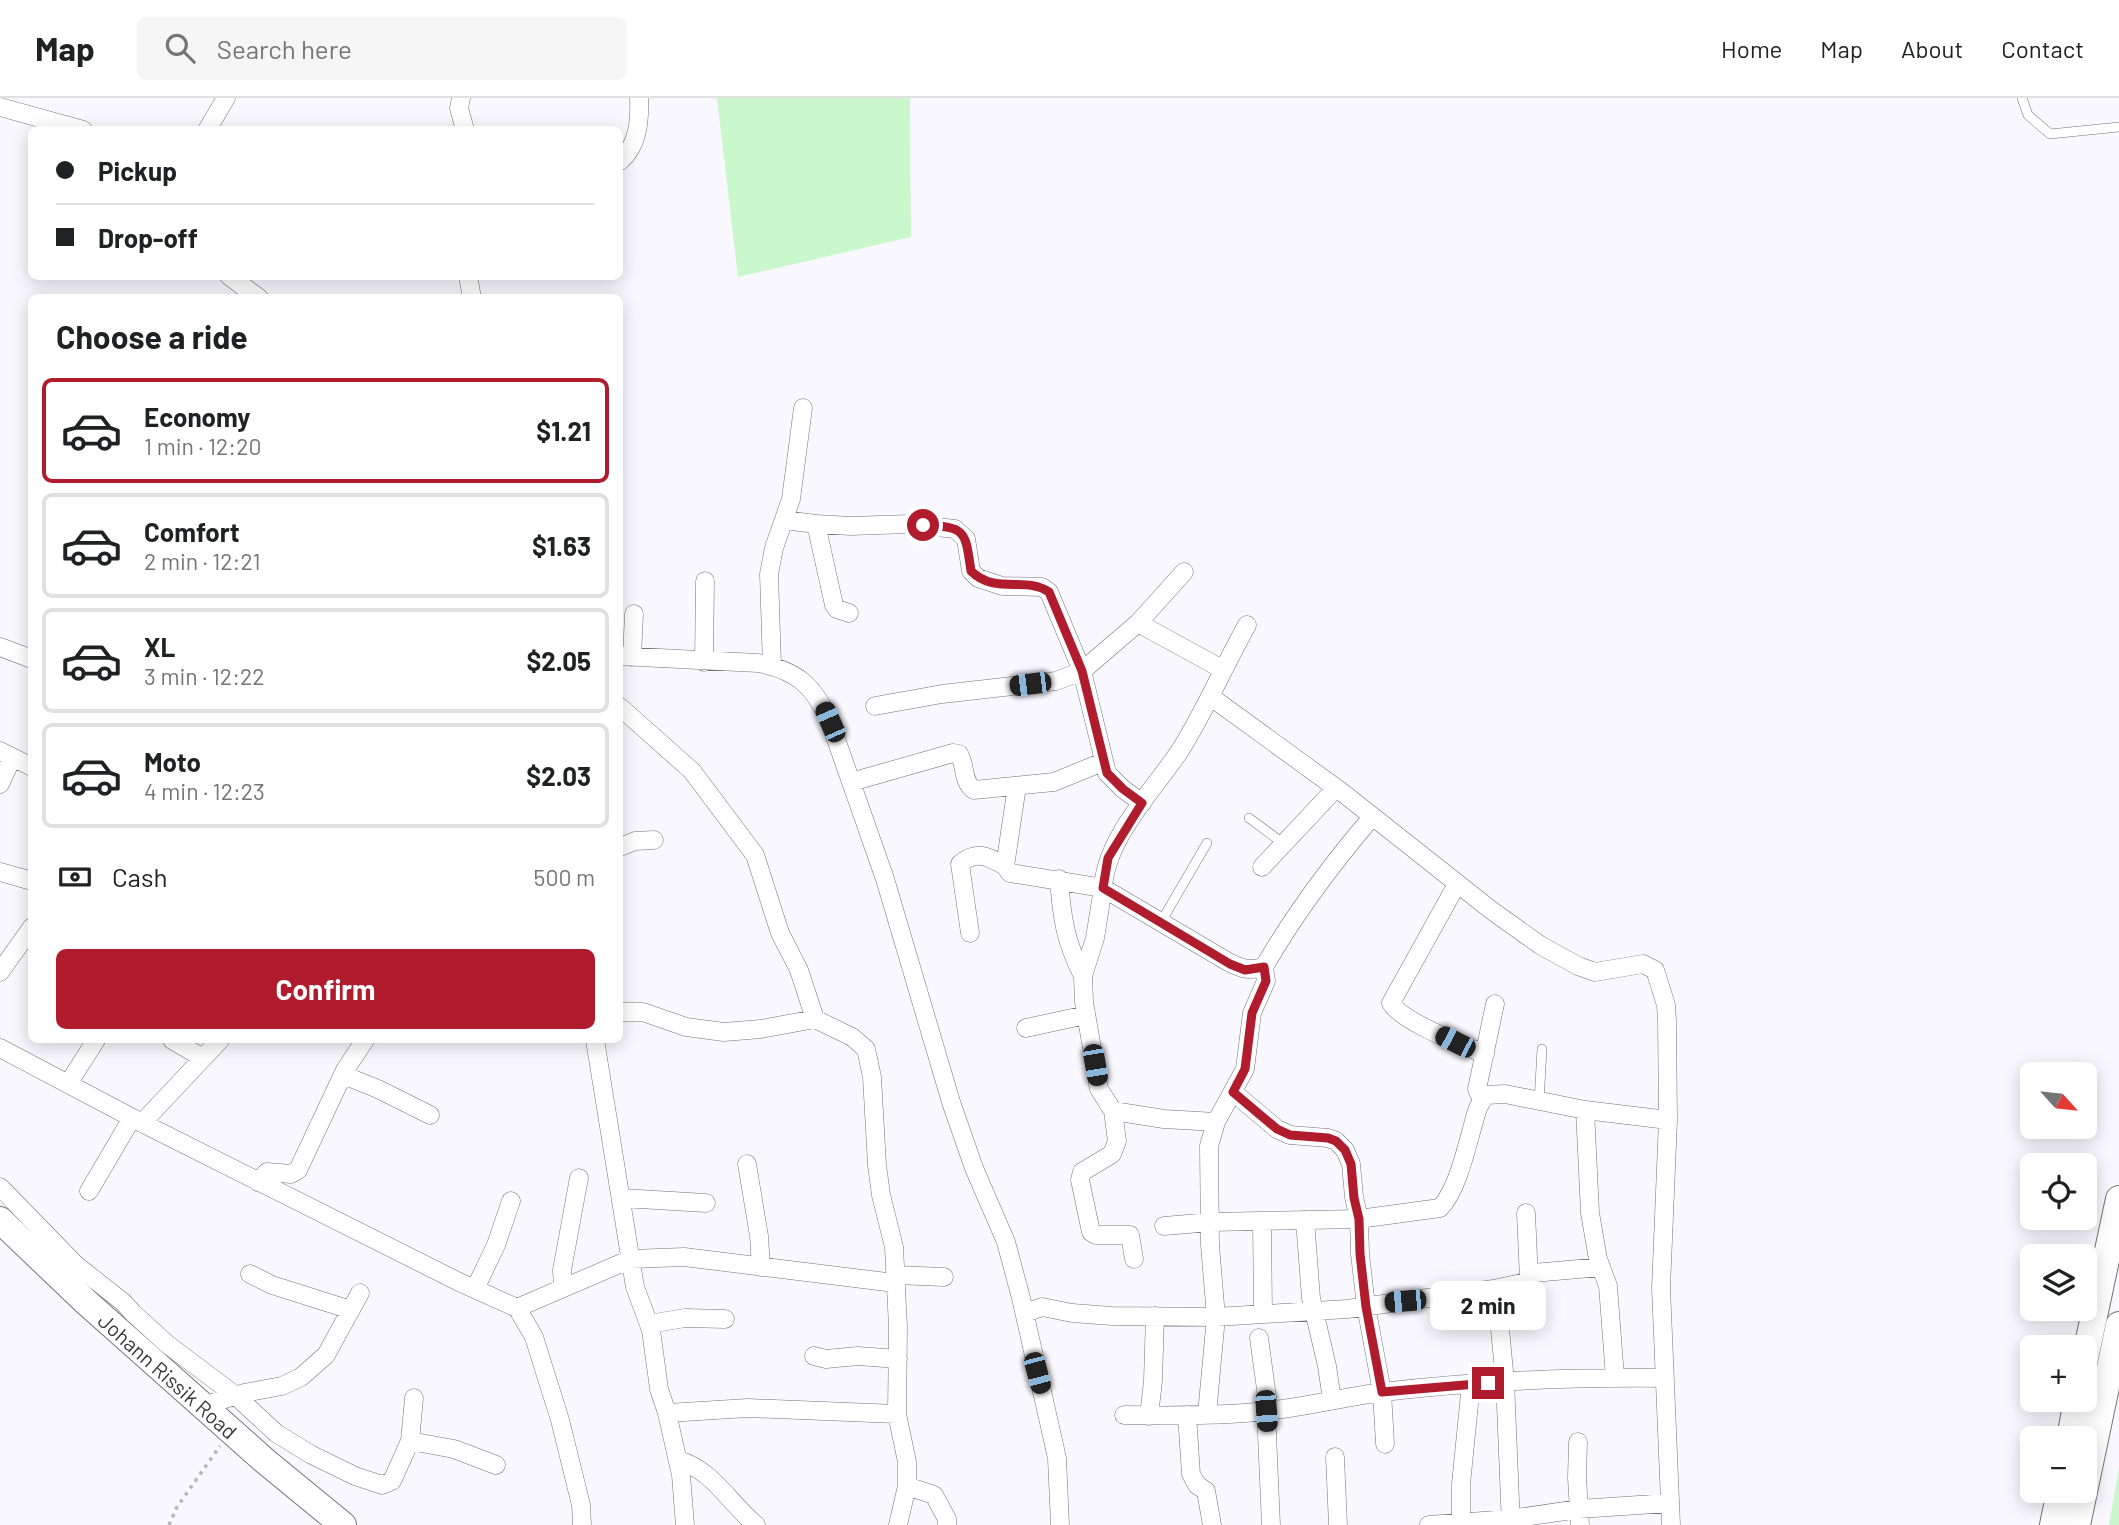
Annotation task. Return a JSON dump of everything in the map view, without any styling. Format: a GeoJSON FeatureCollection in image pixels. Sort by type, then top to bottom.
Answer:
{"type":"FeatureCollection","features":[{"type":"Feature","properties":{"kind":"main road"},"geometry":{"type":"LineString","coordinates":[[2090,1335],[2119,1199]]}},
{"type":"Feature","properties":{"kind":"main road","name":"Johann Rissik Road"},"geometry":{"type":"LineString","coordinates":[[0,1220],[86,1302],[230,1430],[344,1525]]}},
{"type":"Feature","properties":{"kind":"main road"},"geometry":{"type":"LineString","coordinates":[[2077,1525],[2119,1325]]}},
{"type":"Feature","properties":{"kind":"main road"},"geometry":{"type":"LineString","coordinates":[[2053,1525],[2058,1503]]}},
{"type":"Feature","properties":{"kind":"street"},"geometry":{"type":"LineString","coordinates":[[209,126],[226,98]]}},
{"type":"Feature","properties":{"kind":"street"},"geometry":{"type":"LineString","coordinates":[[461,98],[459,108],[464,126]]}},
{"type":"Feature","properties":{"kind":"street"},"geometry":{"type":"LineString","coordinates":[[623,158],[637,133],[639,98]]}},
{"type":"Feature","properties":{"kind":"street"},"geometry":{"type":"LineString","coordinates":[[0,107],[69,126]]}},
{"type":"Feature","properties":{"kind":"street"},"geometry":{"type":"LineString","coordinates":[[234,280],[252,294]]}},
{"type":"Feature","properties":{"kind":"street"},"geometry":{"type":"LineString","coordinates":[[772,666],[769,574],[774,548],[791,499],[803,408]]}},
{"type":"Feature","properties":{"kind":"street"},"geometry":{"type":"LineString","coordinates":[[784,520],[851,526],[909,524],[955,529],[966,539],[971,571],[978,578],[1002,586],[1042,587],[1049,592],[1082,671],[1107,773],[1142,803]]}},
{"type":"Feature","properties":{"kind":"street"},"geometry":{"type":"LineString","coordinates":[[816,524],[834,606],[849,613]]}},
{"type":"Feature","properties":{"kind":"street"},"geometry":{"type":"LineString","coordinates":[[875,706],[942,694],[1056,681],[1082,671],[1138,623],[1184,572]]}},
{"type":"Feature","properties":{"kind":"street"},"geometry":{"type":"LineString","coordinates":[[704,662],[705,581]]}},
{"type":"Feature","properties":{"kind":"street"},"geometry":{"type":"LineString","coordinates":[[634,614],[626,657],[758,663],[772,666],[800,679],[818,696],[885,879],[951,1102],[974,1168],[1006,1242],[1025,1313],[1056,1458],[1060,1525]]}},
{"type":"Feature","properties":{"kind":"street"},"geometry":{"type":"LineString","coordinates":[[1138,623],[1222,669]]}},
{"type":"Feature","properties":{"kind":"street"},"geometry":{"type":"LineString","coordinates":[[1083,976],[1095,937],[1108,858],[1142,803],[1181,749],[1247,625]]}},
{"type":"Feature","properties":{"kind":"street"},"geometry":{"type":"LineString","coordinates":[[0,647],[28,658]]}},
{"type":"Feature","properties":{"kind":"street"},"geometry":{"type":"LineString","coordinates":[[1211,697],[1336,788],[1539,946],[1595,972],[1643,964],[1656,970],[1666,1005],[1668,1120],[1661,1288],[1671,1525]]}},
{"type":"Feature","properties":{"kind":"street"},"geometry":{"type":"LineString","coordinates":[[623,710],[692,771],[755,855],[779,933],[799,970],[815,1019]]}},
{"type":"Feature","properties":{"kind":"street"},"geometry":{"type":"LineString","coordinates":[[851,782],[953,753],[962,758],[968,785],[974,790],[1054,782],[1103,762]]}},
{"type":"Feature","properties":{"kind":"street"},"geometry":{"type":"LineString","coordinates":[[0,784],[6,754],[28,765]]}},
{"type":"Feature","properties":{"kind":"street"},"geometry":{"type":"LineString","coordinates":[[1005,866],[1017,786]]}},
{"type":"Feature","properties":{"kind":"street"},"geometry":{"type":"LineString","coordinates":[[1262,867],[1336,788]]}},
{"type":"Feature","properties":{"kind":"street"},"geometry":{"type":"LineString","coordinates":[[1207,1414],[1216,1317],[1209,1146],[1216,1122],[1245,1069],[1252,1013],[1266,981],[1264,967],[1284,932],[1334,861],[1373,817]]}},
{"type":"Feature","properties":{"kind":"street"},"geometry":{"type":"LineString","coordinates":[[623,846],[635,841],[654,840]]}},
{"type":"Feature","properties":{"kind":"street"},"geometry":{"type":"LineString","coordinates":[[970,933],[960,864],[979,854],[987,855],[1005,866],[1010,873],[1103,888],[1245,970],[1264,967]]}},
{"type":"Feature","properties":{"kind":"street"},"geometry":{"type":"LineString","coordinates":[[0,872],[28,880]]}},
{"type":"Feature","properties":{"kind":"street"},"geometry":{"type":"LineString","coordinates":[[1059,879],[1061,913],[1067,941],[1083,976],[1086,1015],[1099,1089],[1113,1111],[1117,1141],[1115,1150],[1108,1158],[1082,1172],[1080,1180],[1091,1232],[1096,1235],[1130,1235],[1134,1259]]}},
{"type":"Feature","properties":{"kind":"street"},"geometry":{"type":"LineString","coordinates":[[1458,884],[1391,1003],[1394,1009],[1406,1017],[1485,1054]]}},
{"type":"Feature","properties":{"kind":"street"},"geometry":{"type":"LineString","coordinates":[[0,972],[28,933]]}},
{"type":"Feature","properties":{"kind":"street"},"geometry":{"type":"LineString","coordinates":[[1482,1100],[1477,1089],[1495,1004]]}},
{"type":"Feature","properties":{"kind":"street"},"geometry":{"type":"LineString","coordinates":[[623,1012],[643,1012],[686,1027],[724,1032],[761,1029],[815,1019],[860,1043],[866,1049],[870,1060],[881,1195],[894,1247],[897,1415],[905,1446],[907,1486],[898,1525]]}},
{"type":"Feature","properties":{"kind":"street"},"geometry":{"type":"LineString","coordinates":[[1026,1028],[1086,1015]]}},
{"type":"Feature","properties":{"kind":"street"},"geometry":{"type":"LineString","coordinates":[[68,1084],[94,1043]]}},
{"type":"Feature","properties":{"kind":"street"},"geometry":{"type":"LineString","coordinates":[[177,1043],[203,1058]]}},
{"type":"Feature","properties":{"kind":"street"},"geometry":{"type":"LineString","coordinates":[[89,1191],[137,1120],[217,1043]]}},
{"type":"Feature","properties":{"kind":"street"},"geometry":{"type":"LineString","coordinates":[[258,1182],[267,1172],[291,1174],[298,1170],[343,1076],[363,1043]]}},
{"type":"Feature","properties":{"kind":"street"},"geometry":{"type":"LineString","coordinates":[[596,1043],[635,1287],[649,1324],[659,1389],[678,1460],[685,1525]]}},
{"type":"Feature","properties":{"kind":"street"},"geometry":{"type":"LineString","coordinates":[[0,1048],[258,1182],[517,1308],[534,1338],[560,1420],[581,1505],[582,1525]]}},
{"type":"Feature","properties":{"kind":"street"},"geometry":{"type":"LineString","coordinates":[[343,1076],[378,1089],[430,1115]]}},
{"type":"Feature","properties":{"kind":"street"},"geometry":{"type":"LineString","coordinates":[[1233,1092],[1277,1129],[1290,1135],[1328,1138],[1336,1141],[1345,1150],[1351,1164],[1359,1219],[1366,1307],[1382,1392],[1384,1444]]}},
{"type":"Feature","properties":{"kind":"street"},"geometry":{"type":"LineString","coordinates":[[1164,1226],[1211,1222],[1359,1219],[1440,1208],[1447,1201],[1482,1100],[1487,1095],[1497,1094],[1585,1110],[1668,1120]]}},
{"type":"Feature","properties":{"kind":"street"},"geometry":{"type":"LineString","coordinates":[[1585,1110],[1590,1213],[1601,1267],[1608,1286],[1615,1377]]}},
{"type":"Feature","properties":{"kind":"street"},"geometry":{"type":"LineString","coordinates":[[1113,1111],[1164,1119],[1216,1122]]}},
{"type":"Feature","properties":{"kind":"street"},"geometry":{"type":"LineString","coordinates":[[747,1164],[759,1236],[761,1267]]}},
{"type":"Feature","properties":{"kind":"street"},"geometry":{"type":"LineString","coordinates":[[563,1287],[562,1270],[579,1178]]}},
{"type":"Feature","properties":{"kind":"street"},"geometry":{"type":"LineString","coordinates":[[0,1187],[76,1265],[123,1302],[167,1343],[236,1396],[276,1433],[310,1454],[355,1476],[382,1485],[392,1480],[410,1441],[414,1398]]}},
{"type":"Feature","properties":{"kind":"street"},"geometry":{"type":"LineString","coordinates":[[622,1198],[706,1203]]}},
{"type":"Feature","properties":{"kind":"street"},"geometry":{"type":"LineString","coordinates":[[475,1289],[496,1245],[511,1201]]}},
{"type":"Feature","properties":{"kind":"street"},"geometry":{"type":"LineString","coordinates":[[1526,1213],[1528,1279]]}},
{"type":"Feature","properties":{"kind":"street"},"geometry":{"type":"LineString","coordinates":[[1305,1220],[1311,1298],[1332,1400]]}},
{"type":"Feature","properties":{"kind":"street"},"geometry":{"type":"LineString","coordinates":[[1262,1221],[1263,1314]]}},
{"type":"Feature","properties":{"kind":"street"},"geometry":{"type":"LineString","coordinates":[[517,1308],[631,1259],[684,1257],[895,1279],[944,1277]]}},
{"type":"Feature","properties":{"kind":"street"},"geometry":{"type":"LineString","coordinates":[[1025,1313],[1042,1307],[1072,1313],[1216,1317],[1366,1307],[1520,1284],[1533,1273],[1601,1267]]}},
{"type":"Feature","properties":{"kind":"street"},"geometry":{"type":"LineString","coordinates":[[250,1274],[272,1285],[351,1310]]}},
{"type":"Feature","properties":{"kind":"street"},"geometry":{"type":"LineString","coordinates":[[1494,1289],[1505,1381],[1510,1522]]}},
{"type":"Feature","properties":{"kind":"street"},"geometry":{"type":"LineString","coordinates":[[203,1406],[282,1386],[301,1377],[326,1355],[360,1293]]}},
{"type":"Feature","properties":{"kind":"street"},"geometry":{"type":"LineString","coordinates":[[1149,1416],[1155,1316]]}},
{"type":"Feature","properties":{"kind":"street"},"geometry":{"type":"LineString","coordinates":[[649,1324],[685,1318],[725,1319]]}},
{"type":"Feature","properties":{"kind":"street"},"geometry":{"type":"LineString","coordinates":[[1259,1338],[1267,1411],[1271,1525]]}},
{"type":"Feature","properties":{"kind":"street"},"geometry":{"type":"LineString","coordinates":[[814,1356],[826,1359],[858,1356],[898,1359]]}},
{"type":"Feature","properties":{"kind":"street"},"geometry":{"type":"LineString","coordinates":[[1124,1415],[1267,1411],[1382,1392],[1505,1381],[1664,1378]]}},
{"type":"Feature","properties":{"kind":"street"},"geometry":{"type":"LineString","coordinates":[[1461,1522],[1461,1484],[1471,1384]]}},
{"type":"Feature","properties":{"kind":"street"},"geometry":{"type":"LineString","coordinates":[[667,1413],[748,1408],[897,1415]]}},
{"type":"Feature","properties":{"kind":"street"},"geometry":{"type":"LineString","coordinates":[[1187,1415],[1191,1474],[1206,1492],[1212,1525]]}},
{"type":"Feature","properties":{"kind":"street"},"geometry":{"type":"LineString","coordinates":[[410,1441],[454,1449],[496,1465]]}},
{"type":"Feature","properties":{"kind":"street"},"geometry":{"type":"LineString","coordinates":[[1578,1442],[1580,1517]]}},
{"type":"Feature","properties":{"kind":"street"},"geometry":{"type":"LineString","coordinates":[[1335,1457],[1338,1525]]}},
{"type":"Feature","properties":{"kind":"street"},"geometry":{"type":"LineString","coordinates":[[678,1460],[688,1463],[720,1486],[742,1514],[756,1525]]}},
{"type":"Feature","properties":{"kind":"street"},"geometry":{"type":"LineString","coordinates":[[907,1486],[934,1495],[947,1519],[947,1525]]}},
{"type":"Feature","properties":{"kind":"street"},"geometry":{"type":"LineString","coordinates":[[1429,1525],[1580,1517],[1669,1503]]}},
{"type":"Feature","properties":{"kind":"lane"},"geometry":{"type":"LineString","coordinates":[[2022,98],[2028,115],[2050,134],[2119,127]]}},
{"type":"Feature","properties":{"kind":"lane"},"geometry":{"type":"LineString","coordinates":[[1249,818],[1284,844]]}},
{"type":"Feature","properties":{"kind":"lane"},"geometry":{"type":"LineString","coordinates":[[1161,922],[1207,842]]}},
{"type":"Feature","properties":{"kind":"lane"},"geometry":{"type":"LineString","coordinates":[[1539,1102],[1542,1049]]}},
{"type":"Feature","properties":{"kind":"path"},"geometry":{"type":"LineString","coordinates":[[169,1525],[177,1507],[230,1430]]}},
{"type":"Feature","properties":{"kind":"green space"},"geometry":{"type":"Polygon","coordinates":[[[717,98],[910,98],[911,237],[738,277],[717,98]]]}},
{"type":"Feature","properties":{"kind":"green space"},"geometry":{"type":"Polygon","coordinates":[[[2119,1467],[2119,1525],[2109,1525],[2119,1467]]]}},
{"type":"Feature","properties":{"kind":"route"},"geometry":{"type":"LineString","coordinates":[[923,525],[955,529],[962,533],[966,539],[971,571],[978,578],[1002,586],[1042,587],[1049,592],[1082,671],[1107,773],[1142,803],[1108,858],[1103,888],[1230,964],[1245,970],[1264,967],[1266,981],[1252,1013],[1245,1069],[1233,1092],[1277,1129],[1290,1135],[1328,1138],[1336,1141],[1345,1150],[1351,1164],[1359,1219],[1366,1307],[1382,1392],[1488,1383]]}}]}
